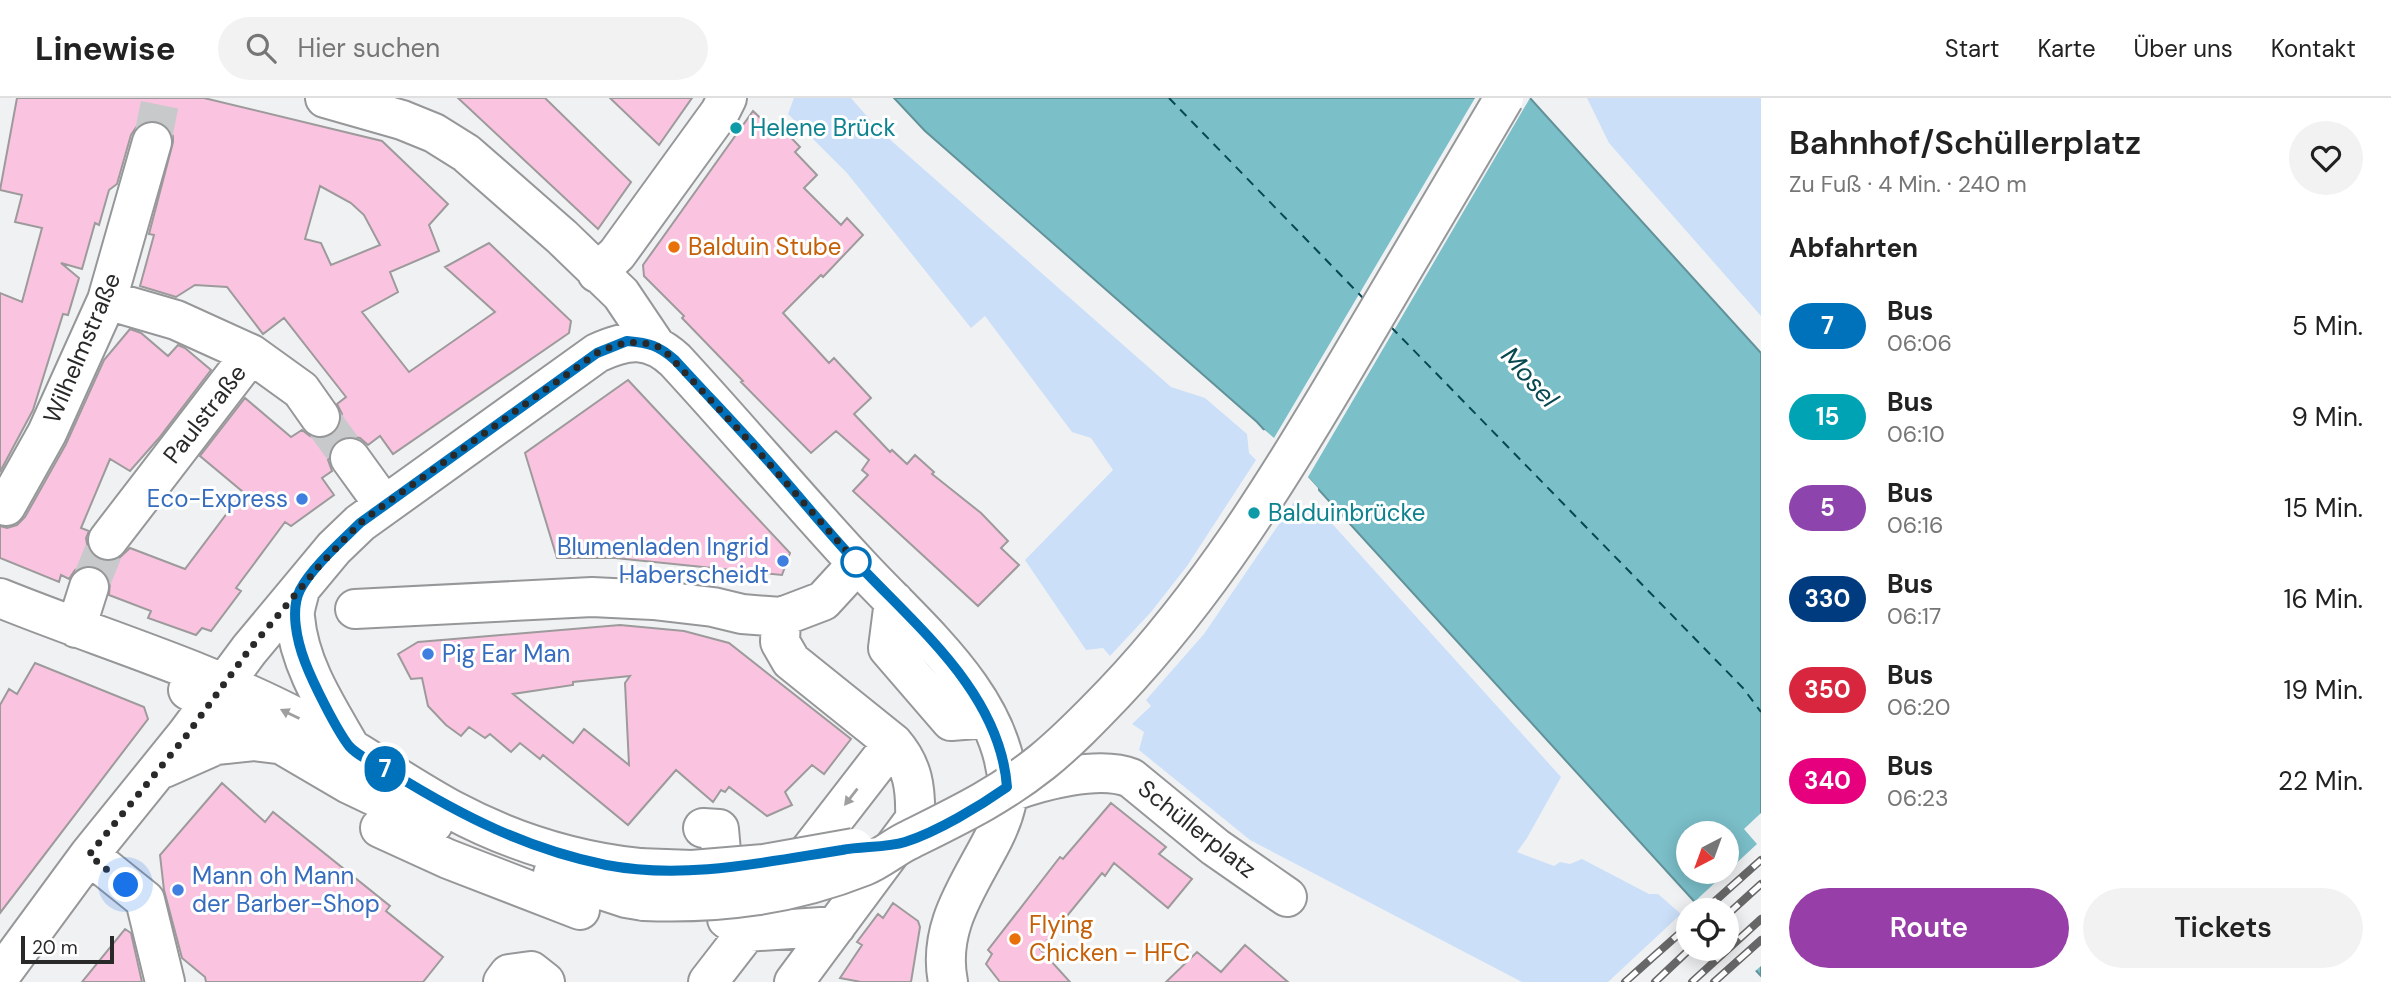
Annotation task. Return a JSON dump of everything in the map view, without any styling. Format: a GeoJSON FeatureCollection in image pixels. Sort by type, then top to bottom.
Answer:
{"type":"FeatureCollection","features":[{"type":"Feature","properties":{"kind":"street"},"geometry":{"type":"LineString","coordinates":[[325,98],[402,120],[433,133],[466,153],[562,237],[621,294],[634,344]]}},
{"type":"Feature","properties":{"kind":"street"},"geometry":{"type":"LineString","coordinates":[[597,273],[617,254],[720,112],[727,98]]}},
{"type":"Feature","properties":{"kind":"street"},"geometry":{"type":"LineString","coordinates":[[300,590],[295,615],[301,652],[377,827],[448,859],[600,916],[636,889],[692,870],[764,864],[844,849],[904,842],[967,812],[1043,761],[1088,721],[1182,617],[1284,471],[1504,98]]}},
{"type":"Feature","properties":{"kind":"street","name":"Wilhelmstraße"},"geometry":{"type":"LineString","coordinates":[[6,506],[47,433],[107,300],[152,142]]}},
{"type":"Feature","properties":{"kind":"street","name":"Paulstraße"},"geometry":{"type":"LineString","coordinates":[[107,300],[176,320],[251,354],[310,404]]}},
{"type":"Feature","properties":{"kind":"street"},"geometry":{"type":"LineString","coordinates":[[0,976],[89,855],[334,548],[384,505],[597,353],[634,344],[662,348],[682,368],[966,682],[988,718],[1001,747],[1008,793],[1000,823],[964,892],[947,934],[945,966],[948,982]]}},
{"type":"Feature","properties":{"kind":"street","name":"Paulstraße"},"geometry":{"type":"LineString","coordinates":[[108,540],[251,354]]}},
{"type":"Feature","properties":{"kind":"street"},"geometry":{"type":"LineString","coordinates":[[350,458],[384,505]]}},
{"type":"Feature","properties":{"kind":"street"},"geometry":{"type":"LineString","coordinates":[[355,609],[592,597],[653,600],[713,607],[742,614],[781,617],[823,601],[858,564]]}},
{"type":"Feature","properties":{"kind":"street"},"geometry":{"type":"LineString","coordinates":[[76,628],[89,587]]}},
{"type":"Feature","properties":{"kind":"street"},"geometry":{"type":"LineString","coordinates":[[0,598],[76,628],[217,693],[296,717],[350,765]]}},
{"type":"Feature","properties":{"kind":"street"},"geometry":{"type":"LineString","coordinates":[[781,617],[780,642],[791,661],[893,743],[904,755],[913,776],[915,819],[794,982]]}},
{"type":"Feature","properties":{"kind":"street"},"geometry":{"type":"LineString","coordinates":[[217,693],[279,744]]}},
{"type":"Feature","properties":{"kind":"street"},"geometry":{"type":"LineString","coordinates":[[159,769],[216,745],[254,741],[279,744],[350,765],[527,844],[607,865],[636,889]]}},
{"type":"Feature","properties":{"kind":"street"},"geometry":{"type":"LineString","coordinates":[[708,982],[893,743]]}},
{"type":"Feature","properties":{"kind":"street","name":"Schüllerplatz"},"geometry":{"type":"LineString","coordinates":[[1008,793],[1039,782],[1106,773],[1119,774],[1131,779],[1215,847],[1287,897]]}},
{"type":"Feature","properties":{"kind":"street"},"geometry":{"type":"LineString","coordinates":[[704,828],[719,829],[727,919],[746,932],[836,926]]}},
{"type":"Feature","properties":{"kind":"street"},"geometry":{"type":"LineString","coordinates":[[89,855],[145,900],[165,982]]}},
{"type":"Feature","properties":{"kind":"street"},"geometry":{"type":"LineString","coordinates":[[503,982],[509,974],[531,971],[545,982]]}},
{"type":"Feature","properties":{"kind":"shaded area"},"geometry":{"type":"Polygon","coordinates":[[[794,98],[851,98],[878,129],[1171,387],[1205,398],[1247,434],[1249,453],[1256,460],[1187,566],[1151,612],[1110,656],[1103,648],[1086,650],[1025,560],[1113,470],[1091,438],[1072,432],[985,316],[971,328],[847,173],[788,114],[794,98]]]}},
{"type":"Feature","properties":{"kind":"shaded area"},"geometry":{"type":"Polygon","coordinates":[[[1587,98],[1761,98],[1761,316],[1609,143],[1587,98]]]}},
{"type":"Feature","properties":{"kind":"shaded area"},"geometry":{"type":"Polygon","coordinates":[[[1294,502],[1301,509],[1317,507],[1561,777],[1517,852],[1554,866],[1560,862],[1570,864],[1582,859],[1649,894],[1658,894],[1676,910],[1676,919],[1608,982],[1522,982],[1250,840],[1139,750],[1144,732],[1132,724],[1151,706],[1146,700],[1204,634],[1294,502]]]}},
{"type":"Feature","properties":{"kind":"water","name":"Mosel"},"geometry":{"type":"Polygon","coordinates":[[[894,98],[1530,98],[1761,353],[1761,976],[1739,952],[1739,898],[1691,898],[1678,884],[1740,884],[1740,821],[1676,821],[1676,881],[1257,422],[925,131],[894,98]]]}},
{"type":"Feature","properties":{"kind":"pier"},"geometry":{"type":"Polygon","coordinates":[[[1475,98],[1530,98],[1308,477],[1318,488],[1318,494],[1261,431],[1265,430],[1274,438],[1475,98]]]}},
{"type":"Feature","properties":{"kind":"pier"},"geometry":{"type":"Polygon","coordinates":[[[1761,813],[1761,966],[1753,973],[1739,957],[1739,898],[1698,898],[1714,884],[1740,884],[1740,860],[1757,844],[1744,829],[1761,813]]]}},
{"type":"Feature","properties":{"kind":"building"},"geometry":{"type":"Polygon","coordinates":[[[17,98],[204,98],[382,141],[448,204],[429,225],[439,251],[390,272],[398,292],[362,312],[409,372],[495,312],[445,267],[489,243],[571,321],[569,333],[393,454],[380,436],[368,445],[360,438],[348,436],[337,441],[330,450],[328,460],[332,471],[322,478],[334,495],[291,526],[285,522],[236,588],[241,591],[211,631],[202,628],[196,635],[148,618],[151,611],[109,595],[110,582],[105,572],[96,566],[84,566],[75,570],[69,579],[61,575],[59,582],[0,558],[0,526],[7,528],[17,525],[25,517],[66,444],[104,360],[130,329],[141,333],[168,356],[178,345],[185,348],[211,370],[130,471],[110,459],[81,528],[89,531],[86,538],[88,549],[95,558],[104,562],[117,560],[130,548],[185,569],[243,492],[200,456],[245,398],[291,437],[302,430],[321,439],[332,435],[339,427],[342,414],[337,404],[346,397],[284,318],[263,334],[227,287],[195,285],[176,297],[140,286],[154,235],[149,234],[173,142],[173,136],[167,126],[157,121],[147,121],[137,126],[131,135],[117,184],[109,190],[99,225],[95,223],[82,269],[61,263],[79,278],[68,315],[63,314],[33,410],[0,472],[0,293],[22,302],[42,228],[15,222],[22,195],[0,190],[17,98]],[[320,186],[305,239],[321,243],[331,265],[380,245],[364,215],[351,203],[320,186]]]}},
{"type":"Feature","properties":{"kind":"building"},"geometry":{"type":"Polygon","coordinates":[[[458,98],[545,98],[631,182],[598,229],[458,98]]]}},
{"type":"Feature","properties":{"kind":"building"},"geometry":{"type":"Polygon","coordinates":[[[610,98],[692,98],[659,145],[610,98]]]}},
{"type":"Feature","properties":{"kind":"building"},"geometry":{"type":"Polygon","coordinates":[[[753,111],[775,132],[781,127],[800,147],[795,152],[817,175],[804,188],[841,225],[847,218],[863,235],[823,277],[821,275],[783,313],[829,363],[834,358],[871,398],[854,414],[890,452],[892,450],[907,464],[915,455],[934,472],[932,474],[981,513],[1008,541],[1001,548],[1019,565],[978,606],[853,491],[868,475],[862,470],[869,460],[836,431],[811,453],[741,382],[743,381],[682,318],[684,316],[644,276],[643,265],[753,111]]]}},
{"type":"Feature","properties":{"kind":"building"},"geometry":{"type":"Polygon","coordinates":[[[628,380],[790,553],[782,575],[615,558],[557,558],[525,453],[628,380]]]}},
{"type":"Feature","properties":{"kind":"building"},"geometry":{"type":"Polygon","coordinates":[[[620,625],[684,631],[729,643],[851,739],[824,774],[812,765],[785,792],[792,805],[767,816],[729,787],[725,792],[721,790],[713,802],[676,770],[628,825],[543,755],[540,759],[520,743],[511,752],[490,734],[485,738],[469,727],[461,736],[446,725],[428,706],[422,678],[411,679],[398,654],[418,642],[620,625]],[[630,676],[573,682],[573,685],[513,694],[573,743],[584,729],[629,765],[625,683],[630,676]]]}},
{"type":"Feature","properties":{"kind":"building"},"geometry":{"type":"Polygon","coordinates":[[[35,663],[144,707],[148,719],[0,913],[0,705],[9,689],[17,694],[35,663]]]}},
{"type":"Feature","properties":{"kind":"building"},"geometry":{"type":"Polygon","coordinates":[[[222,783],[265,822],[273,812],[390,906],[386,911],[443,957],[423,982],[206,982],[205,977],[182,958],[164,890],[160,855],[222,783]]]}},
{"type":"Feature","properties":{"kind":"building"},"geometry":{"type":"Polygon","coordinates":[[[1111,803],[1166,847],[1159,854],[1192,879],[1168,908],[1114,863],[1105,876],[1102,873],[1040,949],[1070,982],[1000,982],[986,964],[992,954],[988,950],[1060,857],[1063,859],[1111,803]]]}},
{"type":"Feature","properties":{"kind":"building"},"geometry":{"type":"Polygon","coordinates":[[[893,903],[918,921],[920,927],[911,982],[861,982],[840,978],[862,945],[857,942],[878,914],[883,918],[893,903]]]}},
{"type":"Feature","properties":{"kind":"building"},"geometry":{"type":"Polygon","coordinates":[[[125,929],[131,933],[142,982],[82,982],[125,929]]]}},
{"type":"Feature","properties":{"kind":"building"},"geometry":{"type":"Polygon","coordinates":[[[1245,945],[1288,982],[1166,982],[1197,952],[1221,972],[1245,945]]]}},
{"type":"Feature","properties":{"kind":"ferry route"},"geometry":{"type":"LineString","coordinates":[[1169,98],[1363,298]]}},
{"type":"Feature","properties":{"kind":"ferry route"},"geometry":{"type":"LineString","coordinates":[[1391,327],[1743,688],[1761,712]]}},
{"type":"Feature","properties":{"kind":"tunnel"},"geometry":{"type":"LineString","coordinates":[[152,142],[161,98]]}},
{"type":"Feature","properties":{"kind":"tunnel"},"geometry":{"type":"LineString","coordinates":[[320,417],[350,458]]}},
{"type":"Feature","properties":{"kind":"tunnel"},"geometry":{"type":"LineString","coordinates":[[89,587],[108,540]]}},
{"type":"Feature","properties":{"kind":"railway"},"geometry":{"type":"LineString","coordinates":[[1718,898],[1761,860]]}},
{"type":"Feature","properties":{"kind":"railway"},"geometry":{"type":"LineString","coordinates":[[1739,904],[1761,884]]}},
{"type":"Feature","properties":{"kind":"railway"},"geometry":{"type":"LineString","coordinates":[[1692,982],[1761,919]]}},
{"type":"Feature","properties":{"kind":"railway"},"geometry":{"type":"LineString","coordinates":[[1625,982],[1676,937]]}},
{"type":"Feature","properties":{"kind":"railway"},"geometry":{"type":"LineString","coordinates":[[1714,982],[1761,940]]}},
{"type":"Feature","properties":{"kind":"railway"},"geometry":{"type":"LineString","coordinates":[[1655,982],[1677,961]]}},
{"type":"Feature","properties":{"kind":"bus line","name":"7"},"geometry":{"type":"LineString","coordinates":[[627,341],[646,343],[662,348],[675,360],[966,682],[988,718],[1001,747],[1007,787],[967,812],[904,842],[844,849],[764,864],[692,870],[639,868],[607,865],[527,844],[451,809],[350,747],[301,652],[295,615],[300,590],[334,548],[360,523],[597,353],[627,341]]}},
{"type":"Feature","properties":{"kind":"place","name":"Helene Brück"},"geometry":{"type":"Point","coordinates":[736,128]}},
{"type":"Feature","properties":{"kind":"place","name":"Balduin Stube"},"geometry":{"type":"Point","coordinates":[674,247]}},
{"type":"Feature","properties":{"kind":"place","name":"Eco-Express"},"geometry":{"type":"Point","coordinates":[302,499]}},
{"type":"Feature","properties":{"kind":"place","name":"Balduinbrücke"},"geometry":{"type":"Point","coordinates":[1254,513]}},
{"type":"Feature","properties":{"kind":"place","name":"Blumenladen Ingrid Haberscheidt"},"geometry":{"type":"Point","coordinates":[783,561]}},
{"type":"Feature","properties":{"kind":"place","name":"Pig Ear Man"},"geometry":{"type":"Point","coordinates":[428,654]}},
{"type":"Feature","properties":{"kind":"place","name":"Mann oh Mann der Barber-Shop"},"geometry":{"type":"Point","coordinates":[178,890]}},
{"type":"Feature","properties":{"kind":"place","name":"Flying Chicken - HFC"},"geometry":{"type":"Point","coordinates":[1015,939]}},
{"type":"Feature","properties":{"kind":"route"},"geometry":{"type":"LineString","coordinates":[[126,885],[89,855],[186,736],[249,650],[334,548],[384,505],[612,345],[627,341],[662,348],[858,564],[856,562]]}}]}
